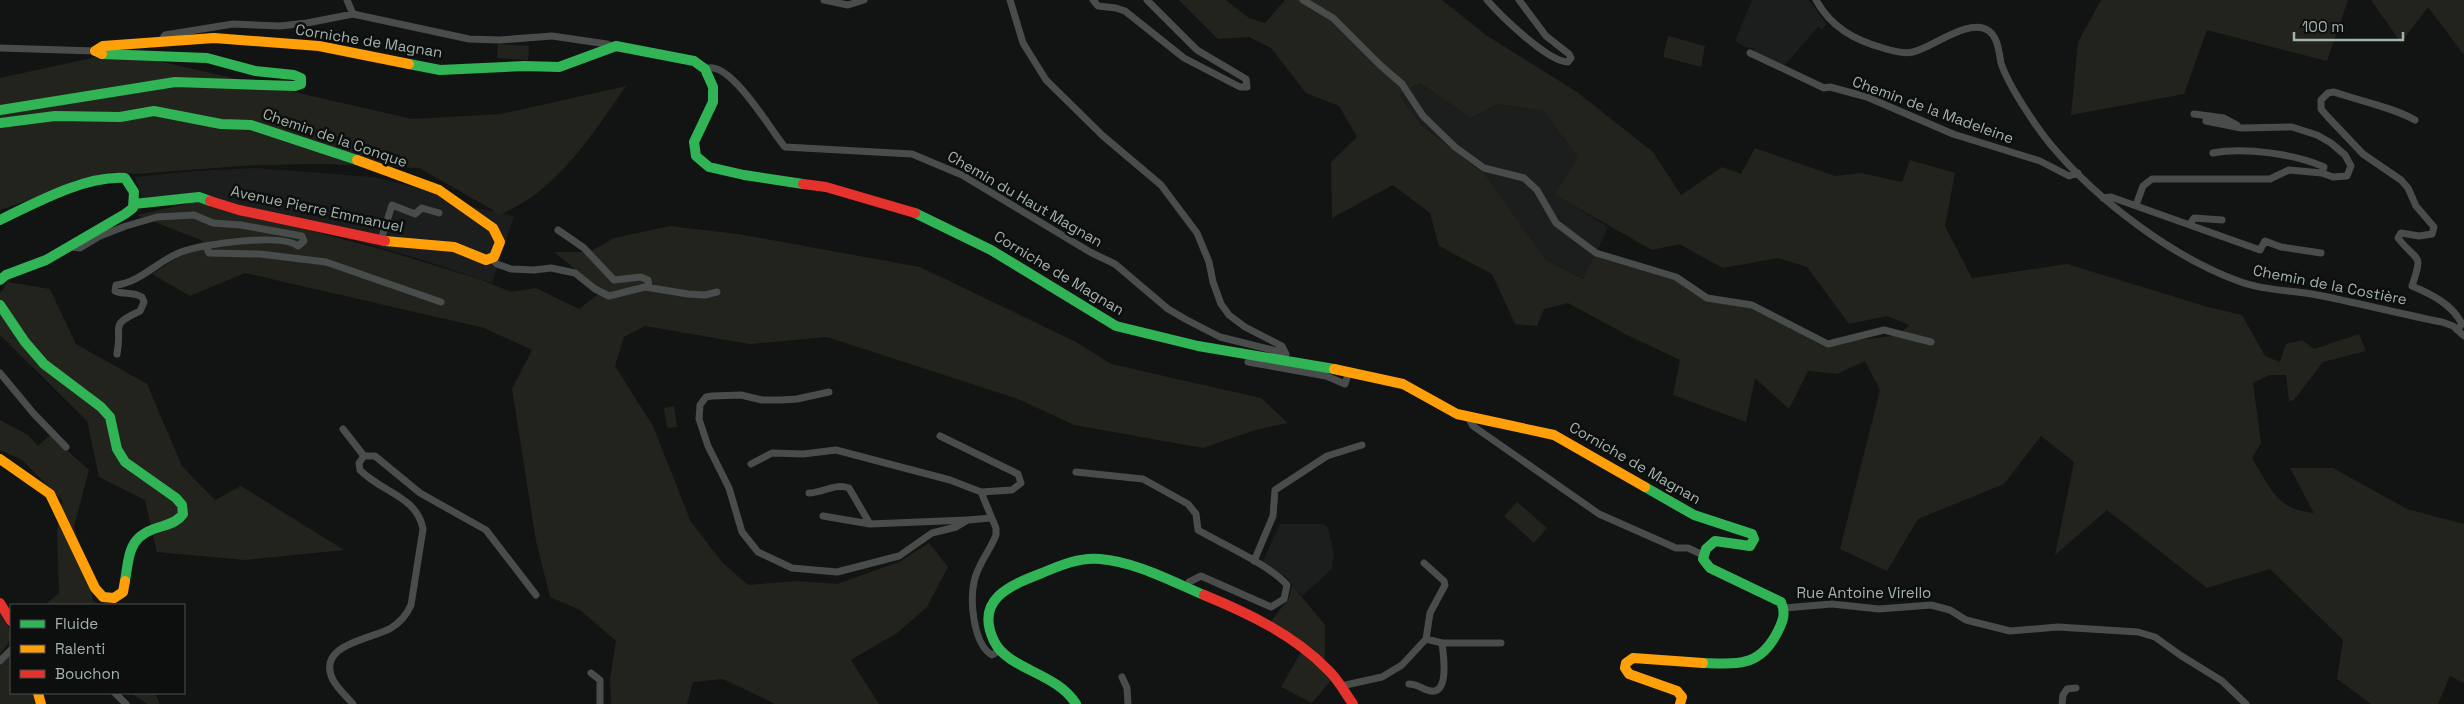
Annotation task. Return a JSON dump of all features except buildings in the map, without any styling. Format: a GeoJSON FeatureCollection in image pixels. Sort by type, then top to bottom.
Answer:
{"type":"FeatureCollection","features":[{"type":"Feature","properties":{"kind":"street"},"geometry":{"type":"LineString","coordinates":[[347,0],[353,14]]}},
{"type":"Feature","properties":{"kind":"street"},"geometry":{"type":"LineString","coordinates":[[824,0],[848,5],[864,0]]}},
{"type":"Feature","properties":{"kind":"street"},"geometry":{"type":"LineString","coordinates":[[1010,0],[1023,42],[1046,80],[1103,136],[1161,185],[1198,233],[1210,262],[1213,282],[1221,304],[1229,315],[1245,327],[1282,346],[1285,357]]}},
{"type":"Feature","properties":{"kind":"street"},"geometry":{"type":"LineString","coordinates":[[1093,0],[1098,6],[1116,8],[1125,12],[1184,58],[1240,86],[1247,86],[1246,79],[1197,50],[1147,0]]}},
{"type":"Feature","properties":{"kind":"street"},"geometry":{"type":"LineString","coordinates":[[1303,0],[1333,18],[1380,66],[1402,84],[1423,116],[1456,147],[1484,168],[1524,178],[1537,190],[1556,222],[1596,253],[1676,277],[1707,298],[1752,305],[1828,344],[1884,330],[1931,342]]}},
{"type":"Feature","properties":{"kind":"street"},"geometry":{"type":"LineString","coordinates":[[1487,0],[1517,31],[1560,60],[1568,62],[1571,58],[1570,54],[1546,36],[1519,0]]}},
{"type":"Feature","properties":{"kind":"street","name":"Chemin de la Costière"},"geometry":{"type":"LineString","coordinates":[[1816,0],[1829,19],[1848,34],[1870,44],[1896,51],[1915,51],[1972,27],[1989,31],[1997,45],[2009,80],[2050,144],[2103,198],[2188,258],[2240,282],[2358,303],[2461,325],[2464,336]]}},
{"type":"Feature","properties":{"kind":"street"},"geometry":{"type":"LineString","coordinates":[[161,41],[166,36],[233,24],[280,26],[353,14],[468,39],[500,40],[552,36],[607,44],[680,57],[697,62],[705,69]]}},
{"type":"Feature","properties":{"kind":"street","name":"Corniche de Magnan"},"geometry":{"type":"LineString","coordinates":[[0,48],[96,51],[103,46],[214,38],[303,44],[440,70],[524,66],[559,67],[578,62],[611,46]]}},
{"type":"Feature","properties":{"kind":"street","name":"Chemin de la Conque"},"geometry":{"type":"LineString","coordinates":[[0,110],[175,82],[295,86],[299,85],[302,80],[294,75],[255,72],[207,58],[116,53],[99,54],[96,51]]}},
{"type":"Feature","properties":{"kind":"street","name":"Chemin de la Madeleine"},"geometry":{"type":"LineString","coordinates":[[1750,53],[1824,88],[1830,87],[1867,97],[1921,122],[2040,161],[2069,176],[2078,174]]}},
{"type":"Feature","properties":{"kind":"street","name":"Chemin du Haut Magnan"},"geometry":{"type":"LineString","coordinates":[[705,69],[709,67],[717,69],[741,88],[785,147],[912,154],[962,176],[1090,252],[1115,264],[1168,309],[1186,320],[1220,338],[1285,357]]}},
{"type":"Feature","properties":{"kind":"street","name":"Corniche de Magnan"},"geometry":{"type":"LineString","coordinates":[[705,69],[713,87],[713,102],[694,142],[696,156],[709,167],[744,175],[826,187],[924,216],[998,254],[1116,326],[1171,341],[1285,357],[1400,383],[1451,411],[1468,417],[1554,435],[1694,515],[1750,532],[1754,536],[1750,546],[1715,541],[1708,545],[1703,555]]}},
{"type":"Feature","properties":{"kind":"street"},"geometry":{"type":"LineString","coordinates":[[2414,120],[2398,111],[2378,107],[2334,92],[2328,93],[2321,100],[2322,109],[2327,116],[2363,154],[2401,180],[2408,188],[2416,206],[2434,227],[2432,234],[2428,236],[2401,233],[2398,238],[2419,260],[2412,286],[2442,302],[2456,314],[2461,325]]}},
{"type":"Feature","properties":{"kind":"street","name":"Chemin de la Conque"},"geometry":{"type":"LineString","coordinates":[[0,122],[55,116],[120,117],[154,111],[221,124],[261,128],[338,153],[445,194],[497,232],[500,245],[492,259]]}},
{"type":"Feature","properties":{"kind":"street"},"geometry":{"type":"LineString","coordinates":[[2194,114],[2224,118],[2240,128]]}},
{"type":"Feature","properties":{"kind":"street"},"geometry":{"type":"LineString","coordinates":[[2136,205],[2143,186],[2152,179],[2270,179],[2289,170],[2347,176],[2351,166],[2345,155],[2317,135],[2292,127],[2240,128],[2206,121]]}},
{"type":"Feature","properties":{"kind":"street"},"geometry":{"type":"LineString","coordinates":[[2213,153],[2226,151],[2277,155],[2316,163],[2324,167],[2322,173]]}},
{"type":"Feature","properties":{"kind":"street"},"geometry":{"type":"LineString","coordinates":[[0,220],[34,203],[110,176],[121,177],[129,182],[133,190],[134,204],[125,214],[35,266],[6,275],[0,280]]}},
{"type":"Feature","properties":{"kind":"street"},"geometry":{"type":"LineString","coordinates":[[2103,198],[2108,196],[2136,205],[2260,250],[2265,241],[2281,247],[2321,253]]}},
{"type":"Feature","properties":{"kind":"street","name":"Avenue Pierre Emmanuel"},"geometry":{"type":"LineString","coordinates":[[134,204],[199,198],[239,210],[394,244],[440,244],[466,250],[482,259],[492,259]]}},
{"type":"Feature","properties":{"kind":"street"},"geometry":{"type":"LineString","coordinates":[[381,240],[392,205],[415,214],[422,208],[439,213]]}},
{"type":"Feature","properties":{"kind":"street"},"geometry":{"type":"LineString","coordinates":[[67,247],[80,248],[100,236],[157,217],[194,215],[213,223],[241,225],[302,236],[304,241],[298,246],[284,240],[233,242],[181,252],[129,282],[116,284],[115,291],[120,294],[135,293],[142,297],[144,302],[140,311],[124,317],[119,324],[118,354]]}},
{"type":"Feature","properties":{"kind":"street"},"geometry":{"type":"LineString","coordinates":[[2190,224],[2194,218],[2222,220]]}},
{"type":"Feature","properties":{"kind":"street"},"geometry":{"type":"LineString","coordinates":[[558,230],[584,248],[614,280],[641,277],[648,280],[649,287]]}},
{"type":"Feature","properties":{"kind":"street"},"geometry":{"type":"LineString","coordinates":[[206,246],[209,253],[260,254],[326,262],[441,302]]}},
{"type":"Feature","properties":{"kind":"street"},"geometry":{"type":"LineString","coordinates":[[492,259],[497,264],[511,269],[534,270],[551,268],[575,273],[595,289],[610,296],[649,287],[688,294],[705,295],[717,292]]}},
{"type":"Feature","properties":{"kind":"street"},"geometry":{"type":"LineString","coordinates":[[0,304],[26,342],[44,364],[106,412],[113,423],[117,449],[125,462],[176,498],[182,505],[183,514],[178,520],[141,533],[130,550],[122,592],[109,599],[103,597],[95,588],[50,494],[27,476],[0,459]]}},
{"type":"Feature","properties":{"kind":"street"},"geometry":{"type":"LineString","coordinates":[[1248,362],[1326,376],[1345,384],[1349,371]]}},
{"type":"Feature","properties":{"kind":"street"},"geometry":{"type":"LineString","coordinates":[[0,373],[34,414],[66,447]]}},
{"type":"Feature","properties":{"kind":"street"},"geometry":{"type":"LineString","coordinates":[[829,392],[797,399],[781,400],[762,400],[741,395],[712,396],[706,397],[700,405],[699,419],[708,446],[729,488],[742,532],[758,552],[792,568],[827,573],[837,572],[899,556],[932,533],[956,527],[968,520]]}},
{"type":"Feature","properties":{"kind":"street"},"geometry":{"type":"LineString","coordinates":[[1468,417],[1474,426],[1599,514],[1676,548],[1688,548],[1703,555],[1707,566],[1775,598],[1784,608],[1781,625],[1771,645],[1766,652],[1750,660],[1702,663],[1633,658],[1627,661],[1625,668],[1629,674],[1677,691],[1682,697],[1680,704]]}},
{"type":"Feature","properties":{"kind":"street"},"geometry":{"type":"LineString","coordinates":[[343,428],[364,456]]}},
{"type":"Feature","properties":{"kind":"street"},"geometry":{"type":"LineString","coordinates":[[751,464],[772,453],[803,454],[841,450],[950,480],[981,492],[1017,488],[1021,483],[1021,477],[1003,465],[984,459],[940,436]]}},
{"type":"Feature","properties":{"kind":"street"},"geometry":{"type":"LineString","coordinates":[[1254,562],[1273,516],[1275,490],[1327,456],[1362,445]]}},
{"type":"Feature","properties":{"kind":"street"},"geometry":{"type":"LineString","coordinates":[[364,456],[375,456],[420,494],[486,530],[536,594]]}},
{"type":"Feature","properties":{"kind":"street"},"geometry":{"type":"LineString","coordinates":[[353,704],[332,677],[331,664],[334,655],[340,648],[350,643],[392,628],[408,612],[411,605],[423,529],[421,520],[411,505],[360,470],[359,462],[364,456]]}},
{"type":"Feature","properties":{"kind":"street"},"geometry":{"type":"LineString","coordinates":[[1076,472],[1143,479],[1188,504],[1196,514],[1198,530],[1282,579],[1287,585],[1286,594],[1279,604],[1271,606],[1200,576],[1189,582],[1187,588]]}},
{"type":"Feature","properties":{"kind":"street"},"geometry":{"type":"LineString","coordinates":[[809,493],[817,493],[830,487],[843,486],[850,488],[870,524]]}},
{"type":"Feature","properties":{"kind":"street"},"geometry":{"type":"LineString","coordinates":[[981,492],[996,528],[996,535],[974,581],[973,615],[978,633],[987,652],[992,655],[1001,650]]}},
{"type":"Feature","properties":{"kind":"street"},"geometry":{"type":"LineString","coordinates":[[823,516],[870,524],[991,518]]}},
{"type":"Feature","properties":{"kind":"street"},"geometry":{"type":"LineString","coordinates":[[1076,704],[1067,690],[1018,664],[1001,650],[989,628],[990,607],[996,597],[1020,581],[1091,558],[1117,562],[1187,588],[1240,611],[1284,635],[1329,670],[1353,704]]}},
{"type":"Feature","properties":{"kind":"street"},"geometry":{"type":"LineString","coordinates":[[1341,686],[1382,677],[1402,666],[1426,639],[1430,613],[1445,585],[1444,581],[1424,563]]}},
{"type":"Feature","properties":{"kind":"street"},"geometry":{"type":"LineString","coordinates":[[0,603],[10,619]]}},
{"type":"Feature","properties":{"kind":"street","name":"Rue Antoine Virello"},"geometry":{"type":"LineString","coordinates":[[1784,608],[1832,604],[1879,609],[1931,605],[1950,610],[1966,620],[2010,631],[2058,627],[2138,632],[2155,637],[2180,655],[2222,680],[2246,704]]}},
{"type":"Feature","properties":{"kind":"street"},"geometry":{"type":"LineString","coordinates":[[1426,639],[1442,643],[1501,643]]}},
{"type":"Feature","properties":{"kind":"street"},"geometry":{"type":"LineString","coordinates":[[1409,684],[1417,684],[1430,691],[1435,691],[1440,686],[1446,668],[1442,643]]}},
{"type":"Feature","properties":{"kind":"street"},"geometry":{"type":"LineString","coordinates":[[0,661],[10,651]]}},
{"type":"Feature","properties":{"kind":"street"},"geometry":{"type":"LineString","coordinates":[[591,673],[600,680],[600,704]]}},
{"type":"Feature","properties":{"kind":"street"},"geometry":{"type":"LineString","coordinates":[[1122,676],[1127,688],[1128,704]]}},
{"type":"Feature","properties":{"kind":"street"},"geometry":{"type":"LineString","coordinates":[[2062,704],[2063,696],[2067,689],[2076,688]]}},
{"type":"Feature","properties":{"kind":"street"},"geometry":{"type":"LineString","coordinates":[[116,694],[126,704]]}},
{"type":"Feature","properties":{"kind":"shaded area"},"geometry":{"type":"Polygon","coordinates":[[[1179,0],[1226,0],[1249,18],[1265,23],[1285,0],[1442,0],[1486,35],[1577,92],[1653,152],[1681,195],[1722,167],[1741,174],[1755,148],[1835,176],[1861,173],[1902,182],[1910,160],[1955,173],[1945,226],[1972,278],[2067,264],[2208,307],[2242,315],[2265,356],[2280,362],[2286,344],[2302,340],[2314,349],[2359,334],[2366,351],[2323,362],[2294,400],[2289,401],[2286,375],[2269,375],[2253,383],[2261,443],[2252,458],[2270,488],[2282,502],[2301,511],[2314,513],[2290,468],[2333,468],[2407,509],[2464,524],[2464,683],[2450,676],[2438,704],[2371,704],[2337,679],[2343,640],[2270,569],[2207,588],[2107,510],[2055,555],[2074,462],[2041,436],[2004,484],[1918,519],[1887,571],[1840,549],[1880,390],[1865,361],[1837,374],[1808,371],[1789,409],[1755,378],[1746,422],[1673,395],[1680,360],[1625,334],[1568,303],[1544,309],[1537,326],[1515,324],[1492,274],[1439,246],[1430,213],[1393,185],[1332,218],[1331,162],[1357,137],[1339,106],[1306,93],[1271,48],[1249,37],[1218,39],[1179,0]],[[1420,83],[1399,95],[1422,126],[1485,174],[1546,260],[1583,279],[1596,253],[1661,272],[1707,298],[1752,305],[1828,344],[1899,335],[1909,325],[1887,316],[1849,324],[1807,267],[1778,258],[1723,268],[1679,244],[1652,250],[1555,195],[1577,157],[1544,111],[1498,104],[1471,118],[1420,83]]]}},
{"type":"Feature","properties":{"kind":"shaded area"},"geometry":{"type":"Polygon","coordinates":[[[1752,0],[1809,0],[1826,24],[1822,30],[1818,27],[1783,67],[1755,52],[1754,48],[1745,47],[1735,41],[1752,0]]]}},
{"type":"Feature","properties":{"kind":"shaded area"},"geometry":{"type":"Polygon","coordinates":[[[2101,0],[2348,0],[2327,61],[2207,30],[2184,94],[2071,115],[2078,42],[2101,0]]]}},
{"type":"Feature","properties":{"kind":"shaded area"},"geometry":{"type":"Polygon","coordinates":[[[2371,0],[2464,0],[2464,55],[2428,7],[2401,43],[2371,0]]]}},
{"type":"Feature","properties":{"kind":"shaded area"},"geometry":{"type":"Polygon","coordinates":[[[1668,36],[1705,46],[1701,67],[1663,57],[1668,36]]]}},
{"type":"Feature","properties":{"kind":"shaded area"},"geometry":{"type":"Polygon","coordinates":[[[498,44],[529,46],[528,60],[497,58],[498,44]]]}},
{"type":"Feature","properties":{"kind":"shaded area"},"geometry":{"type":"Polygon","coordinates":[[[119,52],[412,119],[501,114],[626,86],[586,143],[555,178],[537,193],[498,215],[493,210],[419,168],[323,164],[255,165],[135,174],[111,172],[0,210],[0,78],[119,52]]]}},
{"type":"Feature","properties":{"kind":"shaded area"},"geometry":{"type":"Polygon","coordinates":[[[1420,83],[1471,118],[1498,104],[1544,111],[1577,157],[1556,195],[1608,227],[1584,279],[1546,260],[1485,174],[1422,126],[1399,95],[1420,83]]]}},
{"type":"Feature","properties":{"kind":"shaded area"},"geometry":{"type":"Polygon","coordinates":[[[257,168],[373,177],[428,190],[473,207],[514,216],[492,283],[420,259],[231,205],[143,201],[135,177],[193,171],[257,168]]]}},
{"type":"Feature","properties":{"kind":"shaded area"},"geometry":{"type":"Polygon","coordinates":[[[200,201],[387,251],[479,279],[511,292],[536,288],[579,309],[602,291],[554,252],[589,252],[614,238],[670,226],[738,234],[920,267],[1076,342],[1111,364],[1261,398],[1288,423],[1255,430],[1203,448],[1074,425],[1018,399],[827,337],[750,344],[645,326],[624,337],[615,366],[653,426],[691,522],[722,562],[748,585],[797,581],[837,584],[899,562],[929,543],[948,567],[927,607],[897,633],[851,660],[879,704],[775,704],[723,679],[693,682],[687,704],[611,704],[610,678],[616,641],[580,610],[550,597],[536,541],[512,389],[532,350],[484,328],[245,273],[190,296],[152,274],[203,241],[137,215],[200,201]]]}},
{"type":"Feature","properties":{"kind":"shaded area"},"geometry":{"type":"Polygon","coordinates":[[[8,282],[50,289],[76,344],[147,384],[182,466],[215,500],[241,486],[344,550],[245,560],[157,552],[145,500],[99,477],[87,421],[0,335],[0,293],[8,282]]]}},
{"type":"Feature","properties":{"kind":"shaded area"},"geometry":{"type":"Polygon","coordinates":[[[674,406],[677,427],[667,428],[664,408],[674,406]]]}},
{"type":"Feature","properties":{"kind":"shaded area"},"geometry":{"type":"Polygon","coordinates":[[[0,420],[28,435],[38,446],[50,435],[89,470],[74,526],[93,600],[97,604],[46,604],[59,593],[57,531],[62,500],[22,460],[0,450],[0,420]]]}},
{"type":"Feature","properties":{"kind":"shaded area"},"geometry":{"type":"Polygon","coordinates":[[[1517,502],[1547,528],[1534,543],[1504,516],[1517,502]]]}},
{"type":"Feature","properties":{"kind":"shaded area"},"geometry":{"type":"Polygon","coordinates":[[[1280,524],[1323,524],[1328,528],[1334,553],[1332,569],[1302,596],[1285,576],[1262,563],[1280,524]]]}},
{"type":"Feature","properties":{"kind":"shaded area"},"geometry":{"type":"Polygon","coordinates":[[[1292,585],[1325,625],[1325,670],[1333,678],[1312,703],[1281,687],[1305,645],[1271,621],[1289,598],[1292,585]]]}},
{"type":"Feature","properties":{"kind":"shaded area"},"geometry":{"type":"Polygon","coordinates":[[[0,613],[10,630],[10,638],[9,643],[0,654],[0,613]]]}},
{"type":"Feature","properties":{"kind":"shaded area"},"geometry":{"type":"Polygon","coordinates":[[[10,656],[10,694],[33,694],[36,704],[0,704],[0,666],[10,656]]]}},
{"type":"Feature","properties":{"kind":"shaded area"},"geometry":{"type":"Polygon","coordinates":[[[132,694],[155,694],[160,704],[147,704],[132,694]]]}},
{"type":"Feature","properties":{"kind":"traffic: fast"},"geometry":{"type":"LineString","coordinates":[[409,64],[440,70],[524,66],[559,67],[616,46],[694,61],[705,69],[713,87],[713,102],[694,142],[696,156],[709,167],[744,175],[803,184]]}},
{"type":"Feature","properties":{"kind":"traffic: fast"},"geometry":{"type":"LineString","coordinates":[[0,110],[175,82],[295,86],[301,84],[301,78],[294,75],[255,71],[207,58],[102,54]]}},
{"type":"Feature","properties":{"kind":"traffic: fast"},"geometry":{"type":"LineString","coordinates":[[0,123],[55,116],[120,117],[154,111],[221,124],[251,125],[357,160]]}},
{"type":"Feature","properties":{"kind":"traffic: fast"},"geometry":{"type":"LineString","coordinates":[[0,220],[61,192],[94,181],[125,178],[134,192],[133,208],[125,214],[46,260],[6,275],[0,280]]}},
{"type":"Feature","properties":{"kind":"traffic: fast"},"geometry":{"type":"LineString","coordinates":[[134,204],[199,197],[210,201]]}},
{"type":"Feature","properties":{"kind":"traffic: fast"},"geometry":{"type":"LineString","coordinates":[[915,213],[991,250],[1116,326],[1198,346],[1334,369]]}},
{"type":"Feature","properties":{"kind":"traffic: fast"},"geometry":{"type":"LineString","coordinates":[[0,305],[25,342],[44,364],[101,407],[110,417],[117,449],[125,462],[176,498],[182,505],[183,514],[177,520],[143,534],[137,539],[130,552],[125,581]]}},
{"type":"Feature","properties":{"kind":"traffic: fast"},"geometry":{"type":"LineString","coordinates":[[1645,487],[1694,515],[1752,534],[1754,539],[1750,546],[1715,541],[1706,549],[1703,559],[1710,568],[1781,602],[1783,606],[1783,617],[1778,631],[1771,643],[1756,657],[1738,663],[1703,663]]}},
{"type":"Feature","properties":{"kind":"traffic: fast"},"geometry":{"type":"LineString","coordinates":[[1076,704],[1057,685],[1010,659],[1001,651],[994,641],[989,627],[989,614],[992,604],[999,596],[1019,583],[1056,567],[1078,560],[1093,559],[1113,561],[1140,568],[1204,595]]}},
{"type":"Feature","properties":{"kind":"traffic: slow"},"geometry":{"type":"LineString","coordinates":[[102,54],[95,51],[103,46],[214,38],[319,46],[409,64]]}},
{"type":"Feature","properties":{"kind":"traffic: slow"},"geometry":{"type":"LineString","coordinates":[[357,160],[439,190],[493,228],[500,242],[494,257],[486,260],[454,247],[385,241]]}},
{"type":"Feature","properties":{"kind":"traffic: slow"},"geometry":{"type":"LineString","coordinates":[[1334,369],[1403,384],[1457,414],[1554,435],[1645,487]]}},
{"type":"Feature","properties":{"kind":"traffic: slow"},"geometry":{"type":"LineString","coordinates":[[0,459],[50,494],[95,588],[103,597],[114,598],[123,592],[125,581]]}},
{"type":"Feature","properties":{"kind":"traffic: slow"},"geometry":{"type":"LineString","coordinates":[[1680,704],[1682,697],[1677,691],[1629,674],[1625,668],[1626,663],[1633,658],[1703,663]]}},
{"type":"Feature","properties":{"kind":"traffic: slow"},"geometry":{"type":"LineString","coordinates":[[38,694],[41,704]]}},
{"type":"Feature","properties":{"kind":"traffic: jam"},"geometry":{"type":"LineString","coordinates":[[803,184],[826,187],[915,213]]}},
{"type":"Feature","properties":{"kind":"traffic: jam"},"geometry":{"type":"LineString","coordinates":[[210,201],[239,210],[385,241]]}},
{"type":"Feature","properties":{"kind":"traffic: jam"},"geometry":{"type":"LineString","coordinates":[[1204,595],[1254,617],[1300,646],[1315,657],[1332,674],[1353,704]]}},
{"type":"Feature","properties":{"kind":"traffic: jam"},"geometry":{"type":"LineString","coordinates":[[0,603],[10,619]]}}]}
